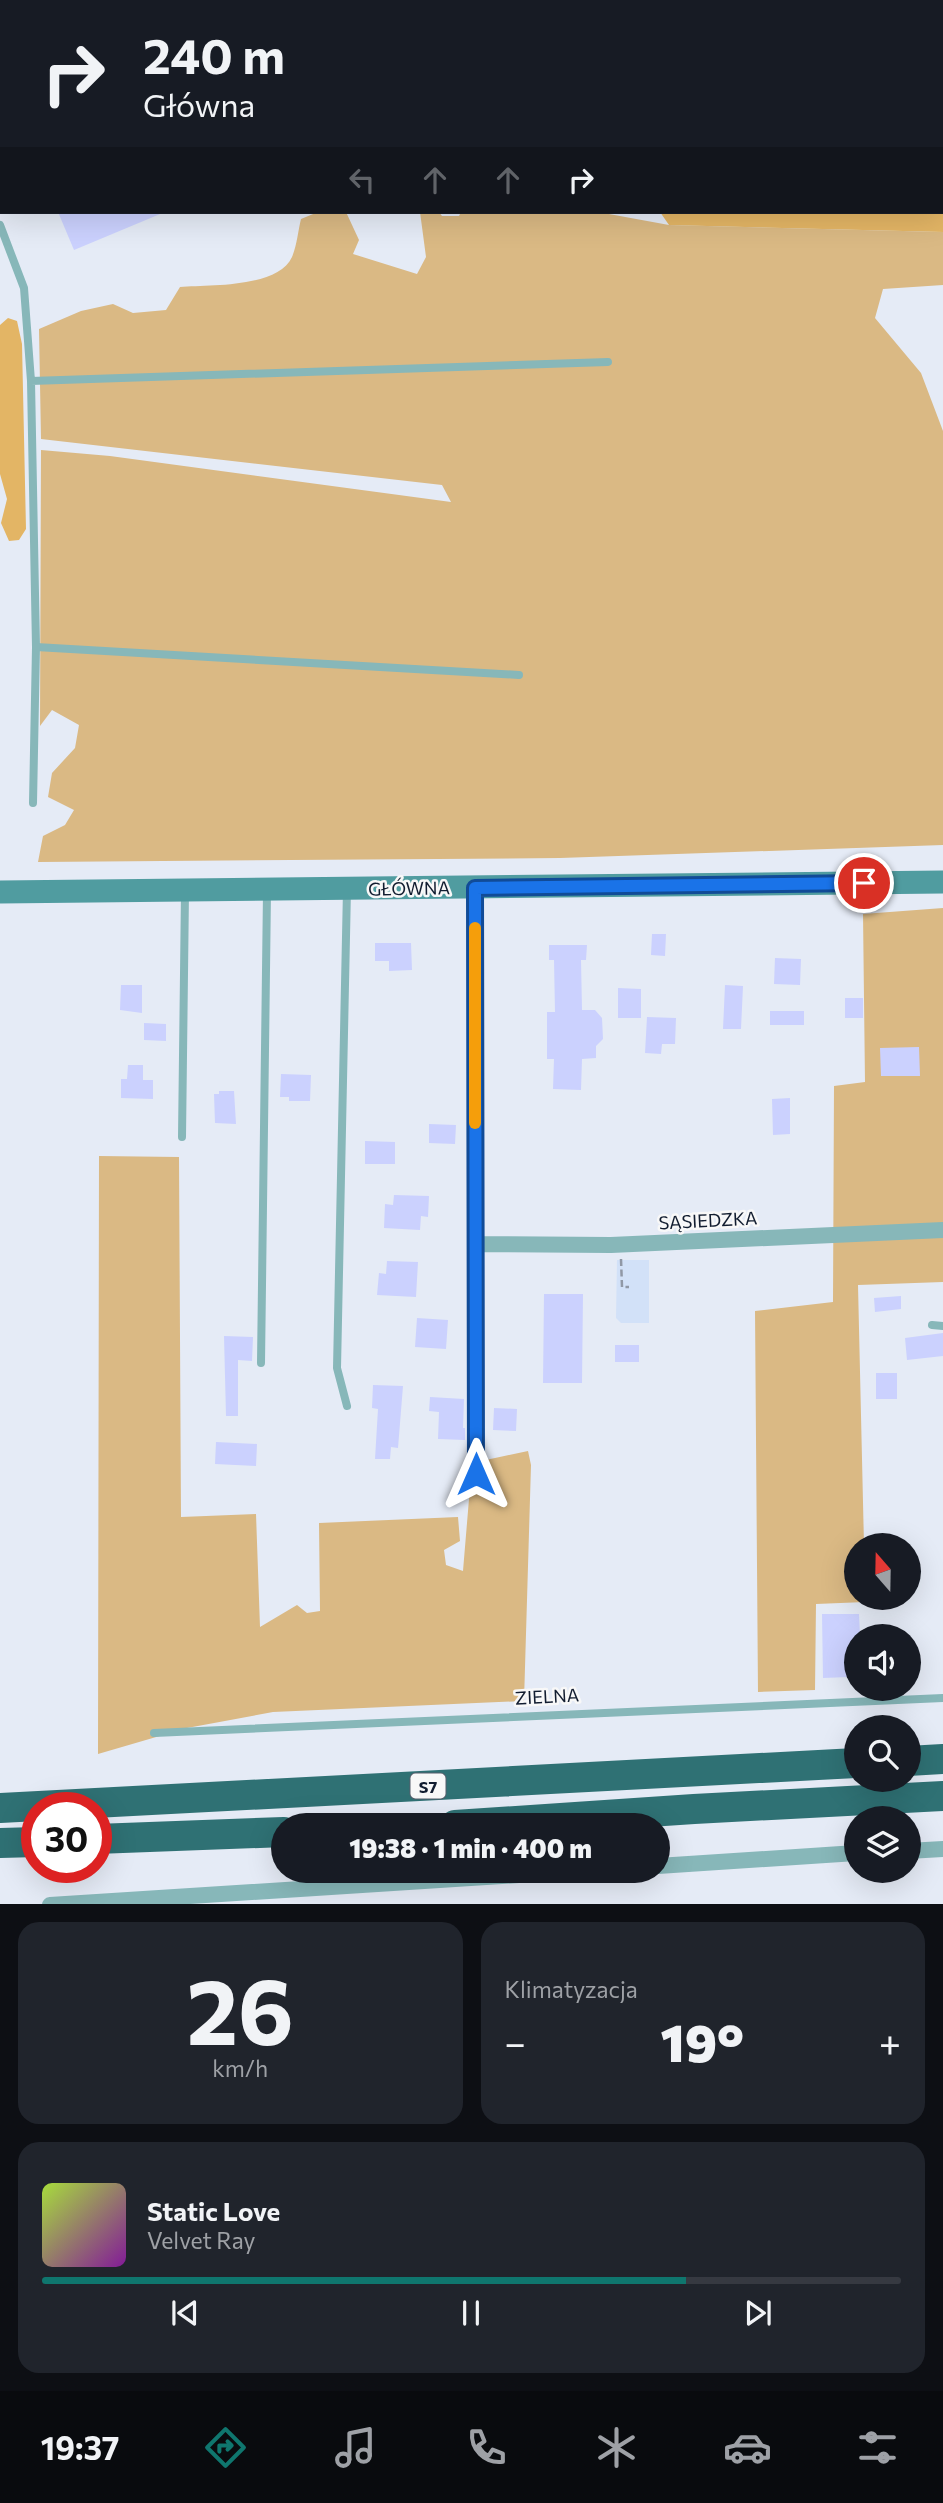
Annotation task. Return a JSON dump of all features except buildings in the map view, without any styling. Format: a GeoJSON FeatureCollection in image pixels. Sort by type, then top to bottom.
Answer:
{"type":"FeatureCollection","features":[{"type":"Feature","properties":{"kind":"highway"},"geometry":{"type":"LineString","coordinates":[[921,1760],[943,1759]]}},
{"type":"Feature","properties":{"kind":"highway","name":"S7"},"geometry":{"type":"LineString","coordinates":[[0,1808],[844,1764]]}},
{"type":"Feature","properties":{"kind":"highway"},"geometry":{"type":"LineString","coordinates":[[634,1813],[943,1796]]}},
{"type":"Feature","properties":{"kind":"highway"},"geometry":{"type":"LineString","coordinates":[[112,1838],[271,1832]]}},
{"type":"Feature","properties":{"kind":"highway"},"geometry":{"type":"LineString","coordinates":[[0,1843],[21,1842]]}},
{"type":"Feature","properties":{"kind":"main road","name":"GŁÓWNA"},"geometry":{"type":"LineString","coordinates":[[0,892],[943,882]]}},
{"type":"Feature","properties":{"kind":"street"},"geometry":{"type":"LineString","coordinates":[[475,888],[476,1474]]}},
{"type":"Feature","properties":{"kind":"street","name":"SĄSIEDZKA"},"geometry":{"type":"LineString","coordinates":[[475,1244],[611,1245],[943,1230]]}},
{"type":"Feature","properties":{"kind":"street"},"geometry":{"type":"LineString","coordinates":[[921,1850],[943,1849]]}},
{"type":"Feature","properties":{"kind":"street"},"geometry":{"type":"LineString","coordinates":[[670,1865],[844,1854]]}},
{"type":"Feature","properties":{"kind":"street"},"geometry":{"type":"LineString","coordinates":[[66,1904],[393,1883]]}},
{"type":"Feature","properties":{"kind":"lane"},"geometry":{"type":"LineString","coordinates":[[0,225],[24,288],[31,381],[36,648],[33,803]]}},
{"type":"Feature","properties":{"kind":"lane"},"geometry":{"type":"LineString","coordinates":[[31,381],[608,362]]}},
{"type":"Feature","properties":{"kind":"lane"},"geometry":{"type":"LineString","coordinates":[[36,648],[519,675]]}},
{"type":"Feature","properties":{"kind":"lane"},"geometry":{"type":"LineString","coordinates":[[182,1138],[185,889]]}},
{"type":"Feature","properties":{"kind":"lane"},"geometry":{"type":"LineString","coordinates":[[261,1363],[267,889]]}},
{"type":"Feature","properties":{"kind":"lane"},"geometry":{"type":"LineString","coordinates":[[347,889],[337,1368],[347,1406]]}},
{"type":"Feature","properties":{"kind":"lane"},"geometry":{"type":"LineString","coordinates":[[932,1325],[943,1326]]}},
{"type":"Feature","properties":{"kind":"lane","name":"ZIELNA"},"geometry":{"type":"LineString","coordinates":[[154,1733],[943,1698]]}},
{"type":"Feature","properties":{"kind":"path"},"geometry":{"type":"LineString","coordinates":[[622,1260],[622,1287],[629,1287]]}},
{"type":"Feature","properties":{"kind":"shaded area"},"geometry":{"type":"Polygon","coordinates":[[[313,214],[347,214],[359,240],[353,254],[417,274],[426,257],[420,214],[609,214],[669,225],[943,232],[943,285],[883,289],[875,318],[921,373],[943,431],[943,845],[560,858],[38,862],[43,836],[65,825],[74,810],[48,797],[52,773],[75,748],[79,725],[52,710],[40,726],[41,450],[110,456],[451,502],[442,485],[41,439],[39,329],[81,311],[113,304],[133,313],[166,310],[180,287],[242,283],[273,274],[284,267],[292,257],[301,219],[313,214]]]}},
{"type":"Feature","properties":{"kind":"shaded area"},"geometry":{"type":"Polygon","coordinates":[[[661,214],[943,214],[943,232],[669,225],[661,214]]]}},
{"type":"Feature","properties":{"kind":"shaded area"},"geometry":{"type":"Polygon","coordinates":[[[8,318],[17,321],[22,344],[26,529],[19,540],[9,541],[1,523],[7,499],[0,474],[0,325],[8,318]]]}},
{"type":"Feature","properties":{"kind":"shaded area"},"geometry":{"type":"Polygon","coordinates":[[[943,908],[943,1282],[858,1285],[864,1533],[844,1533],[844,1603],[816,1604],[815,1690],[758,1692],[755,1311],[833,1302],[834,1086],[865,1082],[863,914],[943,908]]]}},
{"type":"Feature","properties":{"kind":"shaded area"},"geometry":{"type":"Polygon","coordinates":[[[99,1156],[179,1157],[181,1517],[256,1514],[260,1627],[297,1605],[307,1613],[320,1611],[319,1523],[458,1517],[460,1541],[444,1550],[446,1565],[463,1571],[472,1463],[528,1451],[531,1465],[524,1701],[273,1712],[187,1728],[98,1754],[99,1156]]]}},
{"type":"Feature","properties":{"kind":"shaded area"},"geometry":{"type":"Polygon","coordinates":[[[617,1260],[649,1260],[649,1323],[621,1323],[616,1318],[617,1260]]]}},
{"type":"Feature","properties":{"kind":"slow traffic"},"geometry":{"type":"LineString","coordinates":[[475,928],[475,1123]]}},
{"type":"Feature","properties":{"kind":"route"},"geometry":{"type":"LineString","coordinates":[[476,1474],[475,888],[864,883]]}}]}
